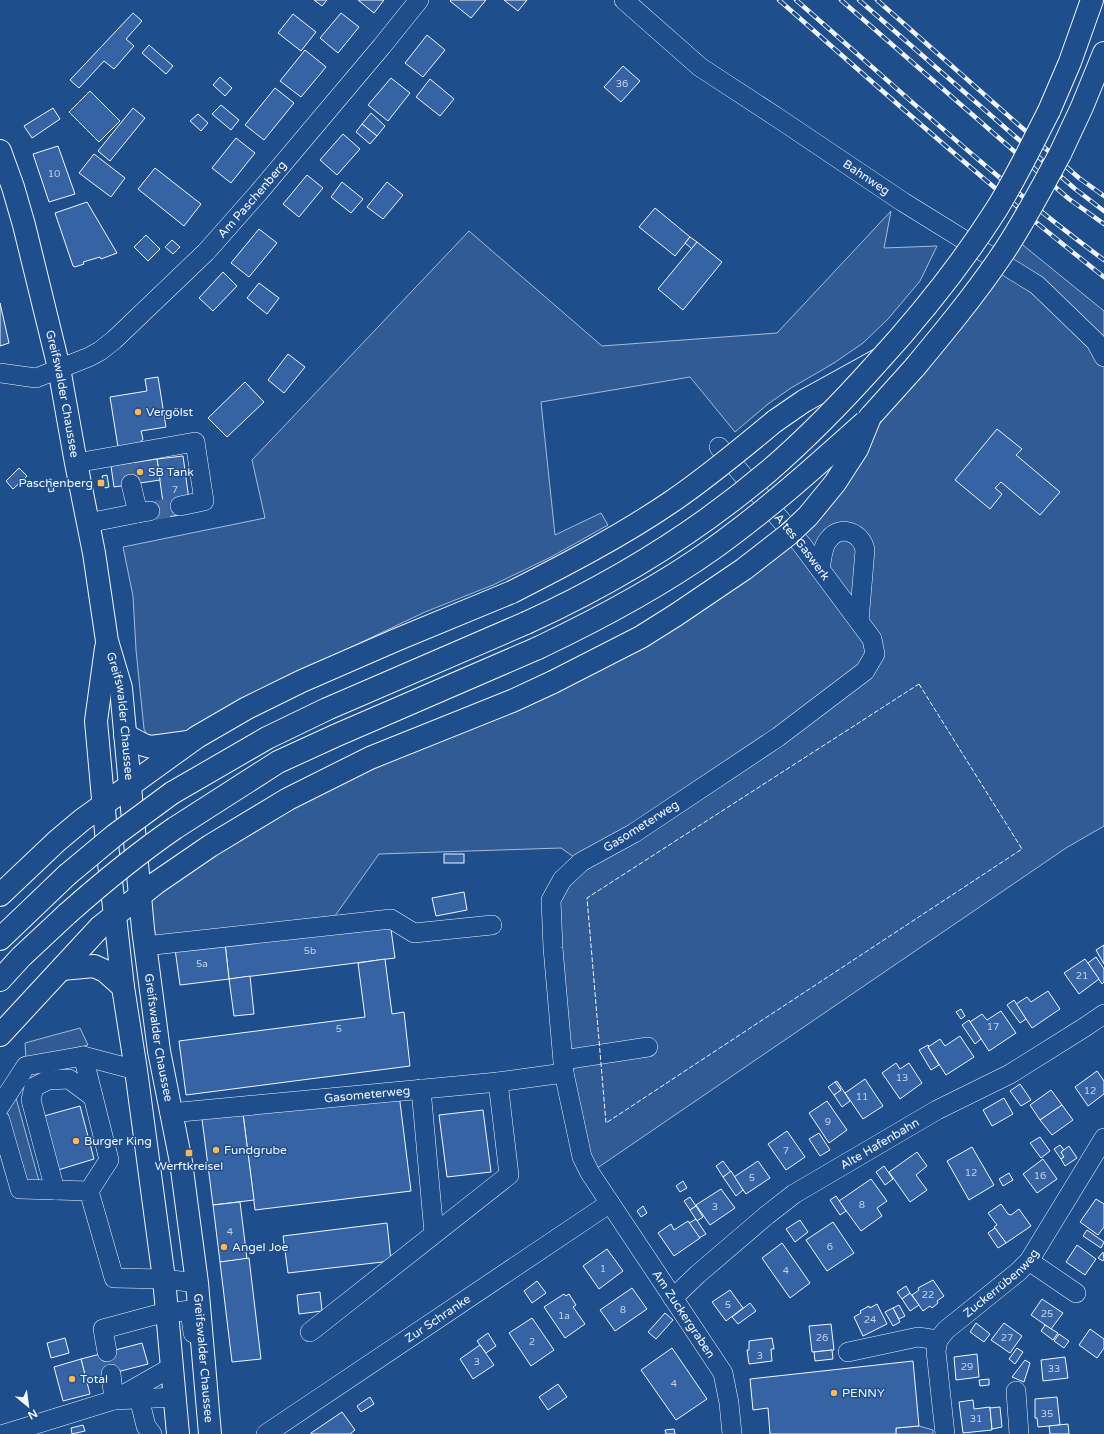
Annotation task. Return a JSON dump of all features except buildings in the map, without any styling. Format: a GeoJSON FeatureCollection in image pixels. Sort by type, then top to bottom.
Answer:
{"type":"FeatureCollection","features":[{"type":"Feature","properties":{"kind":"main road"},"geometry":{"type":"LineString","coordinates":[[0,939],[67,875],[120,831],[172,793],[267,738],[326,709],[526,623],[580,598],[634,567],[690,531],[770,470],[845,399],[908,329],[933,298],[996,209],[1049,111],[1070,62],[1092,0]]}},
{"type":"Feature","properties":{"kind":"main road"},"geometry":{"type":"LineString","coordinates":[[0,980],[21,957],[67,914],[144,849],[278,762],[337,735],[428,697],[591,623],[645,593],[713,549],[744,526],[809,472],[870,417],[915,367],[962,309],[999,259],[1037,197],[1060,154],[1104,53]]}},
{"type":"Feature","properties":{"kind":"main road","name":"Greifswalder Chaussee"},"geometry":{"type":"LineString","coordinates":[[0,151],[13,187],[24,225],[59,368],[94,553],[107,641],[121,688],[145,946],[159,1052],[181,1162],[197,1283],[210,1434]]}},
{"type":"Feature","properties":{"kind":"main road"},"geometry":{"type":"LineString","coordinates":[[0,895],[57,841],[189,742],[247,708],[302,681],[512,592],[578,559],[646,519],[673,501],[775,421],[804,401],[882,358]]}},
{"type":"Feature","properties":{"kind":"main road"},"geometry":{"type":"LineString","coordinates":[[0,1035],[92,935],[114,915],[156,883],[210,846],[288,799],[370,758],[512,701],[553,682],[641,637],[744,569],[789,534],[808,516],[835,483],[857,449],[870,417]]}},
{"type":"Feature","properties":{"kind":"main road","name":"Greifswalder Chaussee"},"geometry":{"type":"LineString","coordinates":[[107,641],[96,721],[114,915],[164,1279],[178,1434]]}},
{"type":"Feature","properties":{"kind":"main road"},"geometry":{"type":"LineString","coordinates":[[125,735],[151,747],[189,742]]}},
{"type":"Feature","properties":{"kind":"main road"},"geometry":{"type":"LineString","coordinates":[[62,969],[94,966],[105,971],[123,987]]}},
{"type":"Feature","properties":{"kind":"street","name":"Am Paschenberg"},"geometry":{"type":"LineString","coordinates":[[0,373],[36,378],[89,357],[100,351],[114,340],[206,252],[264,186],[419,0]]}},
{"type":"Feature","properties":{"kind":"street","name":"Bahnweg"},"geometry":{"type":"LineString","coordinates":[[624,0],[700,67],[903,202],[1037,284],[1096,342],[1104,357]]}},
{"type":"Feature","properties":{"kind":"street"},"geometry":{"type":"LineString","coordinates":[[76,463],[127,459],[195,442],[204,501],[180,506]]}},
{"type":"Feature","properties":{"kind":"street","name":"Altes Gaswerk"},"geometry":{"type":"LineString","coordinates":[[719,447],[802,545],[872,639],[875,654]]}},
{"type":"Feature","properties":{"kind":"street"},"geometry":{"type":"LineString","coordinates":[[88,523],[144,512],[131,484]]}},
{"type":"Feature","properties":{"kind":"street"},"geometry":{"type":"LineString","coordinates":[[820,569],[826,543],[833,535],[845,531],[852,532],[858,536],[865,550],[859,622]]}},
{"type":"Feature","properties":{"kind":"street","name":"Gasometerweg"},"geometry":{"type":"LineString","coordinates":[[610,1203],[590,1173],[582,1157],[563,1066],[553,948],[551,900],[562,880],[581,862],[634,833],[778,737],[864,671],[875,654]]}},
{"type":"Feature","properties":{"kind":"street"},"geometry":{"type":"LineString","coordinates":[[145,946],[391,919],[414,933],[492,925]]}},
{"type":"Feature","properties":{"kind":"street","name":"Alte Hafenbahn"},"geometry":{"type":"LineString","coordinates":[[673,1298],[745,1233],[794,1194],[937,1110],[1010,1074],[1085,1028],[1104,1014]]}},
{"type":"Feature","properties":{"kind":"street"},"geometry":{"type":"LineString","coordinates":[[563,1066],[648,1047]]}},
{"type":"Feature","properties":{"kind":"street"},"geometry":{"type":"LineString","coordinates":[[83,1056],[109,1160],[89,1191],[114,1278],[164,1279],[197,1283]]}},
{"type":"Feature","properties":{"kind":"street"},"geometry":{"type":"LineString","coordinates":[[0,1106],[26,1066],[83,1056],[136,1070]]}},
{"type":"Feature","properties":{"kind":"street","name":"Gasometerweg"},"geometry":{"type":"LineString","coordinates":[[170,1112],[498,1082],[563,1066]]}},
{"type":"Feature","properties":{"kind":"street"},"geometry":{"type":"LineString","coordinates":[[55,1190],[31,1100],[34,1087],[48,1080],[69,1079],[93,1097]]}},
{"type":"Feature","properties":{"kind":"street"},"geometry":{"type":"LineString","coordinates":[[310,1332],[509,1175],[498,1082]]}},
{"type":"Feature","properties":{"kind":"street"},"geometry":{"type":"LineString","coordinates":[[421,1089],[434,1233]]}},
{"type":"Feature","properties":{"kind":"street"},"geometry":{"type":"LineString","coordinates":[[0,1120],[20,1189],[89,1191]]}},
{"type":"Feature","properties":{"kind":"street","name":"Zuckerrübenweg"},"geometry":{"type":"LineString","coordinates":[[938,1340],[946,1330],[1018,1272],[1029,1261],[1104,1138]]}},
{"type":"Feature","properties":{"kind":"street","name":"Am Zuckergraben"},"geometry":{"type":"LineString","coordinates":[[610,1203],[724,1373],[732,1434]]}},
{"type":"Feature","properties":{"kind":"street","name":"Zur Schranke"},"geometry":{"type":"LineString","coordinates":[[266,1434],[610,1203]]}},
{"type":"Feature","properties":{"kind":"street"},"geometry":{"type":"LineString","coordinates":[[1029,1261],[1076,1293]]}},
{"type":"Feature","properties":{"kind":"street"},"geometry":{"type":"LineString","coordinates":[[107,1352],[103,1329],[167,1313],[190,1310],[195,1346],[203,1357]]}},
{"type":"Feature","properties":{"kind":"street"},"geometry":{"type":"LineString","coordinates":[[848,1352],[918,1337],[938,1340],[936,1351],[945,1434]]}},
{"type":"Feature","properties":{"kind":"street"},"geometry":{"type":"LineString","coordinates":[[4,1434],[114,1400],[172,1367]]}},
{"type":"Feature","properties":{"kind":"street"},"geometry":{"type":"LineString","coordinates":[[110,1374],[114,1400]]}},
{"type":"Feature","properties":{"kind":"street"},"geometry":{"type":"LineString","coordinates":[[1016,1391],[1019,1434]]}},
{"type":"Feature","properties":{"kind":"street"},"geometry":{"type":"LineString","coordinates":[[114,1400],[175,1397]]}},
{"type":"Feature","properties":{"kind":"street"},"geometry":{"type":"LineString","coordinates":[[139,1398],[146,1426],[152,1434]]}},
{"type":"Feature","properties":{"kind":"shaded area"},"geometry":{"type":"Polygon","coordinates":[[[891,211],[884,248],[937,246],[920,281],[888,319],[863,343],[834,363],[791,388],[768,404],[735,432],[690,377],[541,402],[555,535],[601,513],[608,525],[551,557],[493,585],[425,612],[259,691],[188,731],[174,736],[155,738],[147,735],[144,729],[136,650],[133,596],[123,547],[265,518],[252,460],[469,231],[602,346],[777,333],[891,211]]]}},
{"type":"Feature","properties":{"kind":"shaded area"},"geometry":{"type":"Polygon","coordinates":[[[1013,237],[1104,311],[1104,826],[1066,848],[590,1173],[582,1157],[551,900],[581,862],[561,848],[379,854],[327,927],[163,944],[143,929],[156,883],[210,846],[512,701],[774,546],[1013,237]]]}},
{"type":"Feature","properties":{"kind":"shaded area"},"geometry":{"type":"Polygon","coordinates":[[[80,1028],[88,1045],[26,1060],[25,1043],[80,1028]]]}},
{"type":"Feature","properties":{"kind":"shaded area"},"geometry":{"type":"Polygon","coordinates":[[[16,1098],[39,1181],[25,1184],[4,1112],[16,1098]]]}},
{"type":"Feature","properties":{"kind":"shaded area","name":"PENNY"},"geometry":{"type":"Polygon","coordinates":[[[919,1426],[933,1430],[933,1434],[896,1434],[896,1428],[919,1426]]]}},
{"type":"Feature","properties":{"kind":"tunnel"},"geometry":{"type":"LineString","coordinates":[[128,464],[131,484]]}},
{"type":"Feature","properties":{"kind":"tunnel"},"geometry":{"type":"LineString","coordinates":[[150,511],[180,506]]}},
{"type":"Feature","properties":{"kind":"railway"},"geometry":{"type":"LineString","coordinates":[[779,0],[899,106],[1021,210],[1104,277]]}},
{"type":"Feature","properties":{"kind":"railway"},"geometry":{"type":"LineString","coordinates":[[796,0],[986,166],[1104,260]]}},
{"type":"Feature","properties":{"kind":"railway"},"geometry":{"type":"LineString","coordinates":[[841,0],[1069,199],[1104,224]]}},
{"type":"Feature","properties":{"kind":"railway"},"geometry":{"type":"LineString","coordinates":[[859,0],[1074,188],[1104,211]]}},
{"type":"Feature","properties":{"kind":"railway"},"geometry":{"type":"LineString","coordinates":[[877,0],[1079,178],[1104,196]]}},
{"type":"Feature","properties":{"kind":"fence"},"geometry":{"type":"LineString","coordinates":[[919,684],[1022,849],[606,1123],[587,898],[919,684]]}},
{"type":"Feature","properties":{"kind":"place","name":"Vergölst"},"geometry":{"type":"Point","coordinates":[138,412]}},
{"type":"Feature","properties":{"kind":"place","name":"SB Tank"},"geometry":{"type":"Point","coordinates":[140,472]}},
{"type":"Feature","properties":{"kind":"place","name":"Paschenberg"},"geometry":{"type":"Point","coordinates":[101,483]}},
{"type":"Feature","properties":{"kind":"place","name":"Burger King"},"geometry":{"type":"Point","coordinates":[76,1141]}},
{"type":"Feature","properties":{"kind":"place","name":"Fundgrube"},"geometry":{"type":"Point","coordinates":[216,1150]}},
{"type":"Feature","properties":{"kind":"place","name":"Werftkreisel"},"geometry":{"type":"Point","coordinates":[189,1153]}},
{"type":"Feature","properties":{"kind":"place","name":"Angel Joe"},"geometry":{"type":"Point","coordinates":[224,1247]}},
{"type":"Feature","properties":{"kind":"place","name":"Total"},"geometry":{"type":"Point","coordinates":[72,1379]}},
{"type":"Feature","properties":{"kind":"place","name":"PENNY"},"geometry":{"type":"Point","coordinates":[834,1393]}}]}
